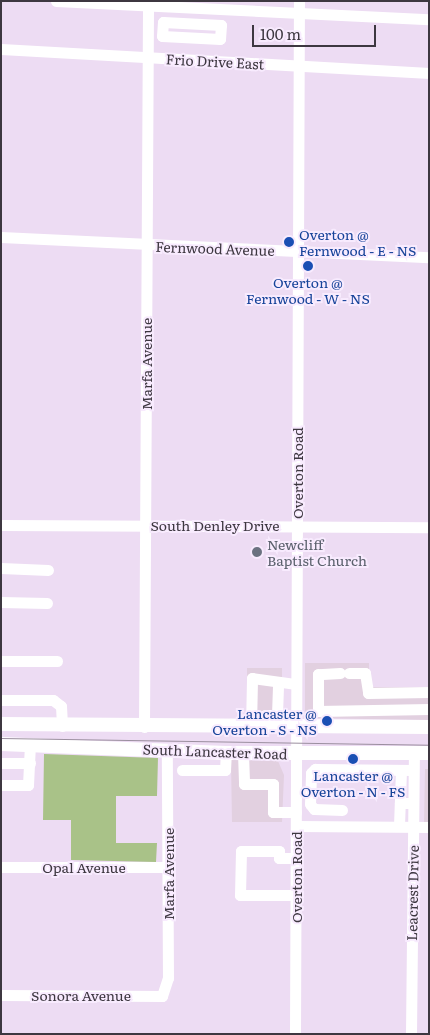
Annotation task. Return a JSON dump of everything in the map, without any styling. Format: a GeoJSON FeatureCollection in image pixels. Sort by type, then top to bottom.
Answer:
{"type":"FeatureCollection","features":[{"type":"Feature","properties":{"kind":"main road","name":"South Lancaster Road"},"geometry":{"type":"LineString","coordinates":[[1,724],[144,727],[258,721],[295,728],[429,727]]}},
{"type":"Feature","properties":{"kind":"main road","name":"South Lancaster Road"},"geometry":{"type":"LineString","coordinates":[[1,744],[226,753],[429,753]]}},
{"type":"Feature","properties":{"kind":"street"},"geometry":{"type":"LineString","coordinates":[[56,1],[148,3],[209,9],[298,7],[429,19]]}},
{"type":"Feature","properties":{"kind":"street","name":"Marfa Avenue"},"geometry":{"type":"LineString","coordinates":[[144,727],[148,3]]}},
{"type":"Feature","properties":{"kind":"street","name":"Overton Road"},"geometry":{"type":"LineString","coordinates":[[295,1034],[298,7]]}},
{"type":"Feature","properties":{"kind":"street"},"geometry":{"type":"LineString","coordinates":[[208,25],[209,9]]}},
{"type":"Feature","properties":{"kind":"street"},"geometry":{"type":"LineString","coordinates":[[162,22],[208,25],[221,25],[220,39],[162,36],[162,22]]}},
{"type":"Feature","properties":{"kind":"street","name":"Frio Drive East"},"geometry":{"type":"LineString","coordinates":[[1,49],[429,72]]}},
{"type":"Feature","properties":{"kind":"street","name":"Fernwood Avenue"},"geometry":{"type":"LineString","coordinates":[[1,237],[147,246],[297,250],[429,257]]}},
{"type":"Feature","properties":{"kind":"street","name":"South Denley Drive"},"geometry":{"type":"LineString","coordinates":[[1,525],[429,527]]}},
{"type":"Feature","properties":{"kind":"street"},"geometry":{"type":"LineString","coordinates":[[1,568],[48,570]]}},
{"type":"Feature","properties":{"kind":"street"},"geometry":{"type":"LineString","coordinates":[[1,602],[47,603]]}},
{"type":"Feature","properties":{"kind":"street"},"geometry":{"type":"LineString","coordinates":[[1,661],[57,662]]}},
{"type":"Feature","properties":{"kind":"street"},"geometry":{"type":"LineString","coordinates":[[429,692],[368,693],[365,673],[318,674],[318,710],[387,712],[429,709]]}},
{"type":"Feature","properties":{"kind":"street"},"geometry":{"type":"LineString","coordinates":[[278,684],[277,715],[258,721],[252,678],[272,678],[278,684],[318,692]]}},
{"type":"Feature","properties":{"kind":"street"},"geometry":{"type":"LineString","coordinates":[[386,726],[387,712],[401,693]]}},
{"type":"Feature","properties":{"kind":"street"},"geometry":{"type":"LineString","coordinates":[[1,700],[53,700],[61,706],[62,726]]}},
{"type":"Feature","properties":{"kind":"street"},"geometry":{"type":"LineString","coordinates":[[1,784],[28,785],[30,744]]}},
{"type":"Feature","properties":{"kind":"street","name":"Marfa Avenue"},"geometry":{"type":"LineString","coordinates":[[162,996],[168,978],[167,751]]}},
{"type":"Feature","properties":{"kind":"street","name":"Leacrest Drive"},"geometry":{"type":"LineString","coordinates":[[411,1034],[414,752]]}},
{"type":"Feature","properties":{"kind":"street"},"geometry":{"type":"LineString","coordinates":[[182,770],[225,770],[226,753]]}},
{"type":"Feature","properties":{"kind":"street"},"geometry":{"type":"LineString","coordinates":[[243,753],[244,784],[273,784],[273,812],[296,812]]}},
{"type":"Feature","properties":{"kind":"street"},"geometry":{"type":"LineString","coordinates":[[329,769],[330,754]]}},
{"type":"Feature","properties":{"kind":"street"},"geometry":{"type":"LineString","coordinates":[[1,763],[30,763]]}},
{"type":"Feature","properties":{"kind":"street"},"geometry":{"type":"LineString","coordinates":[[342,810],[314,809],[310,804],[311,773],[329,769],[414,770]]}},
{"type":"Feature","properties":{"kind":"street"},"geometry":{"type":"LineString","coordinates":[[399,826],[401,770]]}},
{"type":"Feature","properties":{"kind":"street"},"geometry":{"type":"LineString","coordinates":[[273,796],[296,796]]}},
{"type":"Feature","properties":{"kind":"street"},"geometry":{"type":"LineString","coordinates":[[400,803],[413,803]]}},
{"type":"Feature","properties":{"kind":"street"},"geometry":{"type":"LineString","coordinates":[[296,826],[429,827]]}},
{"type":"Feature","properties":{"kind":"street"},"geometry":{"type":"LineString","coordinates":[[295,895],[240,895],[241,851],[279,851],[279,858],[296,858]]}},
{"type":"Feature","properties":{"kind":"street","name":"Opal Avenue"},"geometry":{"type":"LineString","coordinates":[[1,867],[168,867]]}},
{"type":"Feature","properties":{"kind":"street","name":"Sonora Avenue"},"geometry":{"type":"LineString","coordinates":[[1,995],[162,996]]}},
{"type":"Feature","properties":{"kind":"shaded area"},"geometry":{"type":"Polygon","coordinates":[[[305,663],[369,663],[369,687],[429,687],[429,720],[305,718],[305,663]]]}},
{"type":"Feature","properties":{"kind":"shaded area"},"geometry":{"type":"Polygon","coordinates":[[[247,668],[282,668],[282,721],[247,721],[247,668]]]}},
{"type":"Feature","properties":{"kind":"shaded area"},"geometry":{"type":"Polygon","coordinates":[[[231,760],[278,761],[284,775],[282,822],[232,822],[231,760]]]}},
{"type":"Feature","properties":{"kind":"shaded area"},"geometry":{"type":"Polygon","coordinates":[[[425,769],[429,769],[429,826],[424,826],[425,769]]]}},
{"type":"Feature","properties":{"kind":"green space"},"geometry":{"type":"Polygon","coordinates":[[[44,754],[158,758],[157,796],[116,796],[116,843],[157,843],[156,862],[71,860],[71,820],[43,820],[44,754]]]}},
{"type":"Feature","properties":{"kind":"tram line"},"geometry":{"type":"LineString","coordinates":[[1,738],[429,745]]}},
{"type":"Feature","properties":{"kind":"place","name":"Overton @ Fernwood - E - NS"},"geometry":{"type":"Point","coordinates":[289,242]}},
{"type":"Feature","properties":{"kind":"place","name":"Overton @ Fernwood - W - NS"},"geometry":{"type":"Point","coordinates":[308,266]}},
{"type":"Feature","properties":{"kind":"place","name":"Newcliff Baptist Church"},"geometry":{"type":"Point","coordinates":[257,552]}},
{"type":"Feature","properties":{"kind":"place","name":"Lancaster @ Overton - S - NS"},"geometry":{"type":"Point","coordinates":[327,721]}},
{"type":"Feature","properties":{"kind":"place","name":"Lancaster @ Overton - N - FS"},"geometry":{"type":"Point","coordinates":[353,759]}}]}
